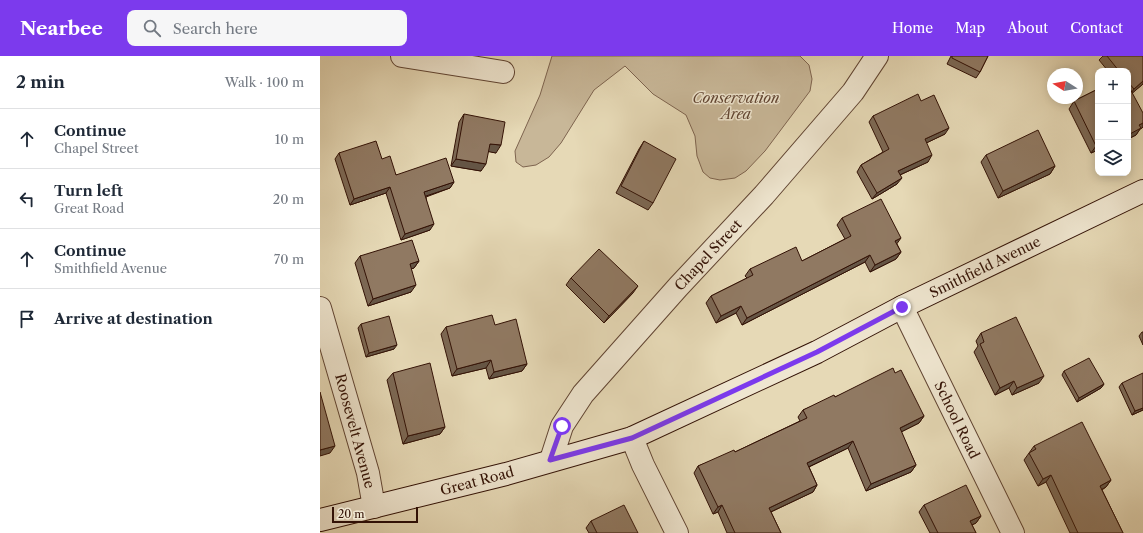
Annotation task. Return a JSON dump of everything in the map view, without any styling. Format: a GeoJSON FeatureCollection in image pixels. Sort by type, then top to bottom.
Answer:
{"type":"FeatureCollection","features":[{"type":"Feature","properties":{"kind":"street"},"geometry":{"type":"LineString","coordinates":[[402,56],[503,72]]}},
{"type":"Feature","properties":{"kind":"street","name":"Chapel Street"},"geometry":{"type":"LineString","coordinates":[[550,460],[562,426],[584,394],[678,288],[769,189],[853,92],[877,56]]}},
{"type":"Feature","properties":{"kind":"street","name":"Smithfield Avenue"},"geometry":{"type":"LineString","coordinates":[[632,438],[817,352],[902,307],[1143,192]]}},
{"type":"Feature","properties":{"kind":"street","name":"School Road"},"geometry":{"type":"LineString","coordinates":[[902,307],[1013,533]]}},
{"type":"Feature","properties":{"kind":"street","name":"Roosevelt Avenue"},"geometry":{"type":"LineString","coordinates":[[320,308],[368,473],[374,508]]}},
{"type":"Feature","properties":{"kind":"street"},"geometry":{"type":"LineString","coordinates":[[632,438],[643,465],[677,533]]}},
{"type":"Feature","properties":{"kind":"street","name":"Great Road"},"geometry":{"type":"LineString","coordinates":[[320,520],[374,508],[506,474],[550,460],[632,438]]}},
{"type":"Feature","properties":{"kind":"green space","name":"Conservation Area"},"geometry":{"type":"Polygon","coordinates":[[[552,56],[800,56],[809,65],[812,79],[810,91],[765,151],[746,171],[735,178],[720,180],[710,178],[703,172],[697,156],[695,136],[686,115],[653,94],[625,66],[594,90],[561,143],[549,157],[536,165],[523,167],[516,162],[515,151],[540,95],[552,56]]]}},
{"type":"Feature","properties":{"kind":"building"},"geometry":{"type":"Polygon","coordinates":[[[952,56],[988,56],[980,72],[952,58],[952,56]]]}},
{"type":"Feature","properties":{"kind":"building"},"geometry":{"type":"Polygon","coordinates":[[[1107,56],[1143,56],[1143,81],[1134,89],[1131,86],[1131,68],[1117,68],[1107,56]]]}},
{"type":"Feature","properties":{"kind":"building"},"geometry":{"type":"Polygon","coordinates":[[[1095,90],[1095,144],[1075,104],[1083,104],[1083,96],[1095,90]]]}},
{"type":"Feature","properties":{"kind":"building"},"geometry":{"type":"Polygon","coordinates":[[[1131,91],[1143,113],[1143,123],[1139,125],[1141,128],[1131,133],[1131,91]]]}},
{"type":"Feature","properties":{"kind":"building"},"geometry":{"type":"Polygon","coordinates":[[[918,94],[921,101],[934,95],[949,128],[925,139],[932,155],[898,171],[902,178],[877,193],[861,165],[889,149],[873,116],[918,94]]]}},
{"type":"Feature","properties":{"kind":"building"},"geometry":{"type":"Polygon","coordinates":[[[464,114],[505,122],[501,145],[490,144],[486,164],[456,159],[464,114]]]}},
{"type":"Feature","properties":{"kind":"building"},"geometry":{"type":"Polygon","coordinates":[[[1038,130],[1055,166],[1003,191],[986,155],[1038,130]]]}},
{"type":"Feature","properties":{"kind":"building"},"geometry":{"type":"Polygon","coordinates":[[[376,141],[382,159],[390,156],[396,175],[446,158],[454,182],[424,192],[434,224],[405,234],[390,187],[354,199],[339,153],[376,141]]]}},
{"type":"Feature","properties":{"kind":"building"},"geometry":{"type":"Polygon","coordinates":[[[644,141],[676,159],[653,203],[621,186],[644,141]]]}},
{"type":"Feature","properties":{"kind":"building"},"geometry":{"type":"Polygon","coordinates":[[[881,199],[901,238],[895,241],[901,252],[875,265],[870,255],[747,318],[741,306],[721,316],[711,296],[753,275],[750,269],[796,247],[802,261],[851,236],[842,218],[881,199]]]}},
{"type":"Feature","properties":{"kind":"building"},"geometry":{"type":"Polygon","coordinates":[[[412,240],[419,261],[410,264],[416,285],[373,299],[360,256],[412,240]]]}},
{"type":"Feature","properties":{"kind":"building"},"geometry":{"type":"Polygon","coordinates":[[[599,249],[638,286],[609,316],[571,278],[599,249]]]}},
{"type":"Feature","properties":{"kind":"building"},"geometry":{"type":"Polygon","coordinates":[[[492,315],[495,325],[516,319],[527,364],[494,372],[491,360],[457,369],[446,327],[492,315]]]}},
{"type":"Feature","properties":{"kind":"building"},"geometry":{"type":"Polygon","coordinates":[[[389,316],[397,345],[369,353],[361,324],[389,316]]]}},
{"type":"Feature","properties":{"kind":"building"},"geometry":{"type":"Polygon","coordinates":[[[1016,317],[1044,376],[1017,388],[1014,381],[1000,388],[980,344],[984,342],[981,333],[1016,317]]]}},
{"type":"Feature","properties":{"kind":"building"},"geometry":{"type":"Polygon","coordinates":[[[1089,358],[1104,384],[1079,398],[1064,371],[1089,358]]]}},
{"type":"Feature","properties":{"kind":"building"},"geometry":{"type":"Polygon","coordinates":[[[430,363],[445,427],[408,436],[393,373],[430,363]]]}},
{"type":"Feature","properties":{"kind":"building"},"geometry":{"type":"Polygon","coordinates":[[[893,368],[895,373],[901,370],[924,416],[900,428],[916,465],[871,484],[853,441],[807,463],[817,485],[769,508],[781,533],[735,533],[722,505],[718,507],[698,466],[734,450],[735,452],[807,418],[803,410],[834,395],[835,397],[893,368]]]}},
{"type":"Feature","properties":{"kind":"building"},"geometry":{"type":"Polygon","coordinates":[[[1143,373],[1143,408],[1135,411],[1122,383],[1143,373]]]}},
{"type":"Feature","properties":{"kind":"building"},"geometry":{"type":"Polygon","coordinates":[[[320,392],[335,446],[320,450],[320,392]]]}},
{"type":"Feature","properties":{"kind":"building"},"geometry":{"type":"Polygon","coordinates":[[[1082,422],[1111,480],[1100,486],[1123,533],[1078,533],[1051,475],[1043,479],[1029,453],[1036,449],[1034,446],[1082,422]]]}},
{"type":"Feature","properties":{"kind":"building"},"geometry":{"type":"Polygon","coordinates":[[[966,485],[981,516],[970,521],[976,533],[938,533],[924,505],[966,485]]]}},
{"type":"Feature","properties":{"kind":"building"},"geometry":{"type":"Polygon","coordinates":[[[624,505],[638,533],[597,533],[591,521],[624,505]]]}},
{"type":"Feature","properties":{"kind":"route"},"geometry":{"type":"LineString","coordinates":[[562,426],[550,460],[632,438],[817,352],[902,307]]}}]}
